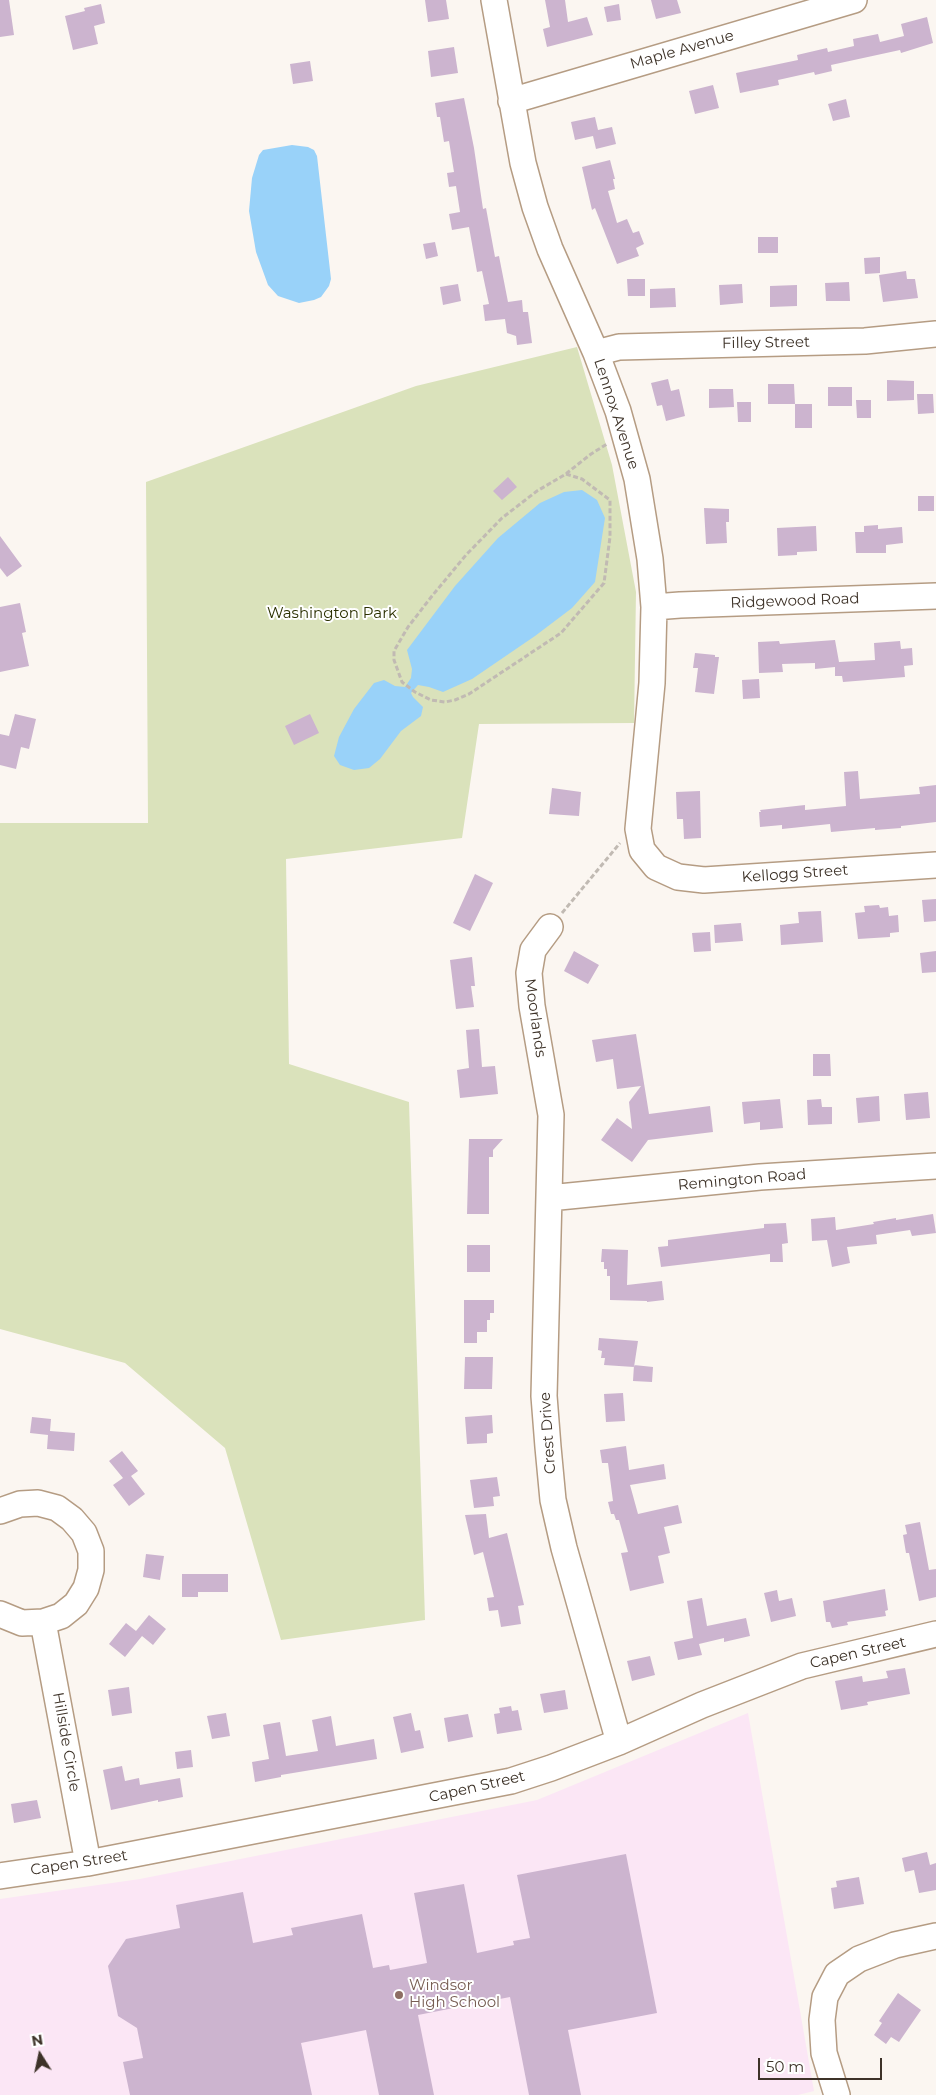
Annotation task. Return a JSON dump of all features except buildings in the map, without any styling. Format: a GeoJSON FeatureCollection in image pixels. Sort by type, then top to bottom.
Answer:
{"type":"FeatureCollection","features":[{"type":"Feature","properties":{"kind":"street","name":"Lennox Avenue"},"geometry":{"type":"LineString","coordinates":[[494,0],[523,164],[535,207],[596,354],[626,436],[643,510],[654,607],[652,682],[638,829],[642,850],[656,867]]}},
{"type":"Feature","properties":{"kind":"street","name":"Maple Avenue"},"geometry":{"type":"LineString","coordinates":[[511,101],[854,0]]}},
{"type":"Feature","properties":{"kind":"street","name":"Filley Street"},"geometry":{"type":"LineString","coordinates":[[596,354],[619,347],[865,341],[936,334]]}},
{"type":"Feature","properties":{"kind":"street","name":"Ridgewood Road"},"geometry":{"type":"LineString","coordinates":[[654,607],[936,596]]}},
{"type":"Feature","properties":{"kind":"street","name":"Kellogg Street"},"geometry":{"type":"LineString","coordinates":[[656,867],[678,877],[704,880],[936,865]]}},
{"type":"Feature","properties":{"kind":"street","name":"Moorlands"},"geometry":{"type":"LineString","coordinates":[[550,927],[533,950],[529,973],[532,1006],[551,1115]]}},
{"type":"Feature","properties":{"kind":"street","name":"Crest Drive"},"geometry":{"type":"LineString","coordinates":[[551,1115],[544,1396],[553,1500],[564,1548],[619,1742]]}},
{"type":"Feature","properties":{"kind":"street","name":"Remington Road"},"geometry":{"type":"LineString","coordinates":[[549,1198],[760,1176],[936,1166]]}},
{"type":"Feature","properties":{"kind":"street"},"geometry":{"type":"LineString","coordinates":[[0,1511],[20,1504],[38,1503],[57,1508],[72,1519],[84,1534],[91,1551],[91,1570],[86,1588],[76,1604],[61,1616],[43,1622],[22,1623],[0,1614]]}},
{"type":"Feature","properties":{"kind":"street","name":"Hillside Circle"},"geometry":{"type":"LineString","coordinates":[[43,1622],[88,1863]]}},
{"type":"Feature","properties":{"kind":"street","name":"Capen Street"},"geometry":{"type":"LineString","coordinates":[[0,1876],[88,1863],[511,1781],[619,1742],[702,1705],[802,1666],[936,1634]]}},
{"type":"Feature","properties":{"kind":"street"},"geometry":{"type":"LineString","coordinates":[[837,2095],[824,2053],[822,2020],[825,1997],[837,1974],[859,1959],[896,1945],[936,1936]]}},
{"type":"Feature","properties":{"kind":"path"},"geometry":{"type":"LineString","coordinates":[[566,474],[582,479],[610,500],[610,537],[604,583],[561,633],[469,694],[445,702],[430,700],[415,692],[402,682],[394,660],[397,644],[408,627],[466,555],[502,518],[537,491],[566,474],[591,454],[626,436]]}},
{"type":"Feature","properties":{"kind":"path"},"geometry":{"type":"LineString","coordinates":[[550,927],[615,850]]}},
{"type":"Feature","properties":{"kind":"shaded area","name":"Windsor High School"},"geometry":{"type":"Polygon","coordinates":[[[748,1713],[814,2091],[798,2095],[0,2095],[0,1899],[140,1879],[537,1800],[748,1713]]]}},
{"type":"Feature","properties":{"kind":"green space","name":"Washington Park"},"geometry":{"type":"Polygon","coordinates":[[[577,347],[612,465],[636,592],[634,723],[479,724],[462,838],[286,859],[289,1064],[409,1102],[425,1620],[281,1640],[225,1448],[125,1363],[0,1329],[0,823],[148,823],[146,482],[416,386],[577,347]]]}},
{"type":"Feature","properties":{"kind":"water"},"geometry":{"type":"Polygon","coordinates":[[[292,145],[308,147],[314,150],[317,156],[331,279],[329,286],[321,297],[299,303],[278,296],[268,285],[256,252],[249,211],[252,178],[259,155],[263,150],[292,145]]]}},
{"type":"Feature","properties":{"kind":"water"},"geometry":{"type":"Polygon","coordinates":[[[582,490],[597,500],[605,518],[595,582],[572,608],[472,679],[443,692],[418,685],[411,693],[423,707],[421,716],[401,731],[380,759],[369,768],[354,770],[340,765],[334,756],[339,737],[354,709],[374,683],[384,680],[395,686],[405,687],[411,678],[412,669],[407,650],[455,586],[498,538],[540,503],[564,492],[582,490]]]}},
{"type":"Feature","properties":{"kind":"place","name":"Windsor High School"},"geometry":{"type":"Point","coordinates":[399,1995]}}]}
